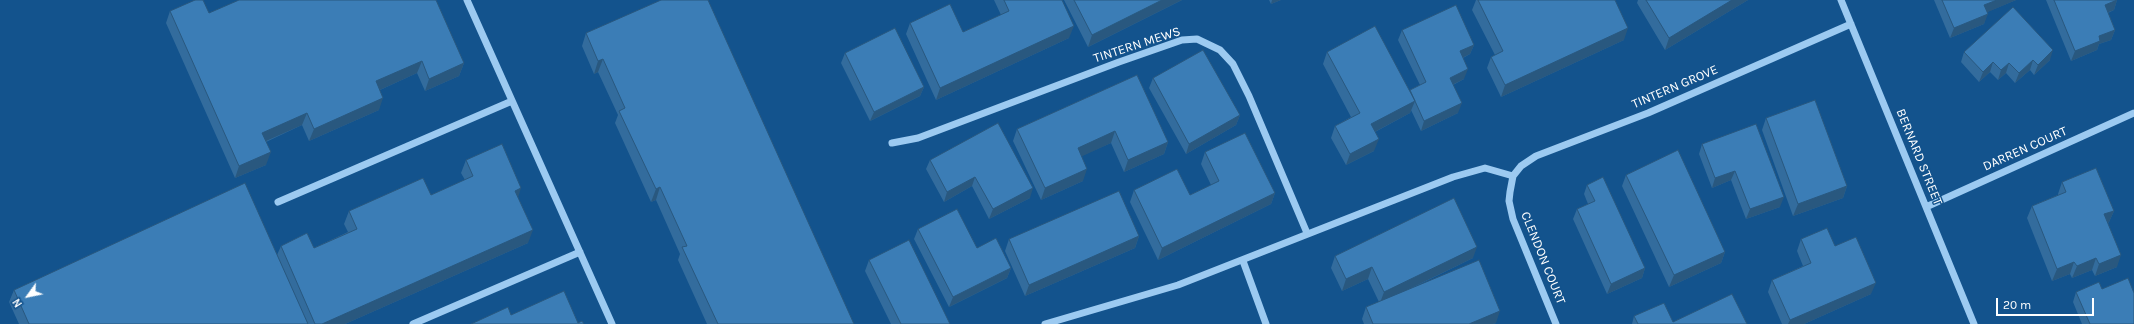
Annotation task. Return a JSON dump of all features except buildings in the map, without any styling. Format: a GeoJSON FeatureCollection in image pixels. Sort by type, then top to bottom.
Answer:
{"type":"FeatureCollection","features":[{"type":"Feature","properties":{"kind":"street"},"geometry":{"type":"LineString","coordinates":[[467,0],[612,324]]}},
{"type":"Feature","properties":{"kind":"street","name":"BERNARD STREET"},"geometry":{"type":"LineString","coordinates":[[1841,0],[1974,324]]}},
{"type":"Feature","properties":{"kind":"street","name":"TINTERN GROVE"},"geometry":{"type":"LineString","coordinates":[[1513,176],[1521,166],[1536,156],[1648,113],[1851,24]]}},
{"type":"Feature","properties":{"kind":"street","name":"TINTERN MEWS"},"geometry":{"type":"LineString","coordinates":[[892,143],[918,138],[1119,62],[1182,40],[1197,39],[1220,50],[1233,64],[1249,96],[1307,233]]}},
{"type":"Feature","properties":{"kind":"street"},"geometry":{"type":"LineString","coordinates":[[278,202],[512,101]]}},
{"type":"Feature","properties":{"kind":"street","name":"DARREN COURT"},"geometry":{"type":"LineString","coordinates":[[1926,207],[2134,113]]}},
{"type":"Feature","properties":{"kind":"street"},"geometry":{"type":"LineString","coordinates":[[1045,324],[1178,285],[1243,261],[1307,233],[1470,172],[1485,168],[1513,176]]}},
{"type":"Feature","properties":{"kind":"street","name":"CLENDON COURT"},"geometry":{"type":"LineString","coordinates":[[1513,176],[1509,202],[1513,219],[1556,324]]}},
{"type":"Feature","properties":{"kind":"street"},"geometry":{"type":"LineString","coordinates":[[414,324],[580,252]]}},
{"type":"Feature","properties":{"kind":"street"},"geometry":{"type":"LineString","coordinates":[[1243,261],[1266,324]]}}]}
